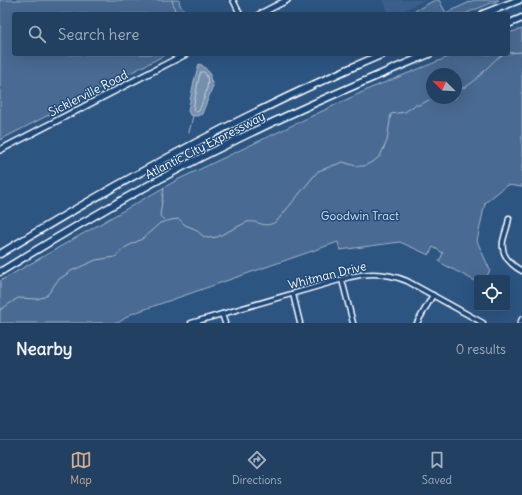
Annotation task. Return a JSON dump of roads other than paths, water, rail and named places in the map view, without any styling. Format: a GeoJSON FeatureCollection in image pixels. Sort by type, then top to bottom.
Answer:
{"type":"FeatureCollection","features":[{"type":"Feature","properties":{"kind":"highway"},"geometry":{"type":"LineString","coordinates":[[488,12],[519,0]]}},
{"type":"Feature","properties":{"kind":"highway"},"geometry":{"type":"LineString","coordinates":[[510,23],[522,18]]}},
{"type":"Feature","properties":{"kind":"highway","name":"Atlantic City Expressway"},"geometry":{"type":"LineString","coordinates":[[0,254],[69,213],[201,139],[280,100],[379,56]]}},
{"type":"Feature","properties":{"kind":"highway","name":"Atlantic City Expressway"},"geometry":{"type":"LineString","coordinates":[[0,272],[154,183],[223,146],[328,97],[424,56]]}},
{"type":"Feature","properties":{"kind":"main road"},"geometry":{"type":"LineString","coordinates":[[264,12],[288,0]]}},
{"type":"Feature","properties":{"kind":"main road","name":"Sicklerville Road"},"geometry":{"type":"LineString","coordinates":[[0,150],[182,56]]}},
{"type":"Feature","properties":{"kind":"street"},"geometry":{"type":"LineString","coordinates":[[233,0],[239,12]]}},
{"type":"Feature","properties":{"kind":"street"},"geometry":{"type":"LineString","coordinates":[[509,218],[503,240],[504,253],[510,263],[522,271]]}},
{"type":"Feature","properties":{"kind":"street","name":"Whitman Drive"},"geometry":{"type":"LineString","coordinates":[[191,323],[342,280],[369,274],[390,275],[412,283],[475,321],[483,323]]}},
{"type":"Feature","properties":{"kind":"street"},"geometry":{"type":"LineString","coordinates":[[342,280],[353,323]]}},
{"type":"Feature","properties":{"kind":"street"},"geometry":{"type":"LineString","coordinates":[[293,294],[300,323]]}},
{"type":"Feature","properties":{"kind":"street"},"geometry":{"type":"LineString","coordinates":[[417,323],[433,295]]}},
{"type":"Feature","properties":{"kind":"street"},"geometry":{"type":"LineString","coordinates":[[222,314],[225,323]]}},
{"type":"Feature","properties":{"kind":"street"},"geometry":{"type":"LineString","coordinates":[[520,323],[522,319]]}},
{"type":"Feature","properties":{"kind":"water"},"geometry":{"type":"Polygon","coordinates":[[[199,64],[210,73],[213,86],[202,114],[197,116],[190,115],[188,111],[199,64]]]}},
{"type":"Feature","properties":{"kind":"waterway"},"geometry":{"type":"LineString","coordinates":[[172,0],[176,12]]}},
{"type":"Feature","properties":{"kind":"waterway"},"geometry":{"type":"LineString","coordinates":[[510,53],[522,52]]}},
{"type":"Feature","properties":{"kind":"waterway"},"geometry":{"type":"LineString","coordinates":[[462,88],[476,80],[501,56]]}},
{"type":"Feature","properties":{"kind":"waterway"},"geometry":{"type":"LineString","coordinates":[[0,310],[18,298],[37,299],[44,297],[58,280],[71,271],[96,260],[115,257],[126,247],[142,239],[160,223],[179,219],[185,225],[195,229],[203,236],[208,238],[217,237],[247,222],[255,222],[265,225],[273,224],[318,171],[343,162],[356,166],[364,166],[374,161],[380,156],[387,141],[391,114],[405,112],[415,105],[419,105],[426,102]]}},
{"type":"Feature","properties":{"kind":"waterway"},"geometry":{"type":"LineString","coordinates":[[189,132],[193,116]]}},
{"type":"Feature","properties":{"kind":"waterway"},"geometry":{"type":"LineString","coordinates":[[164,187],[160,216],[165,221]]}},
{"type":"Feature","properties":{"kind":"park label","name":"Goodwin Tract"},"geometry":{"type":"Point","coordinates":[360,215]}}]}
